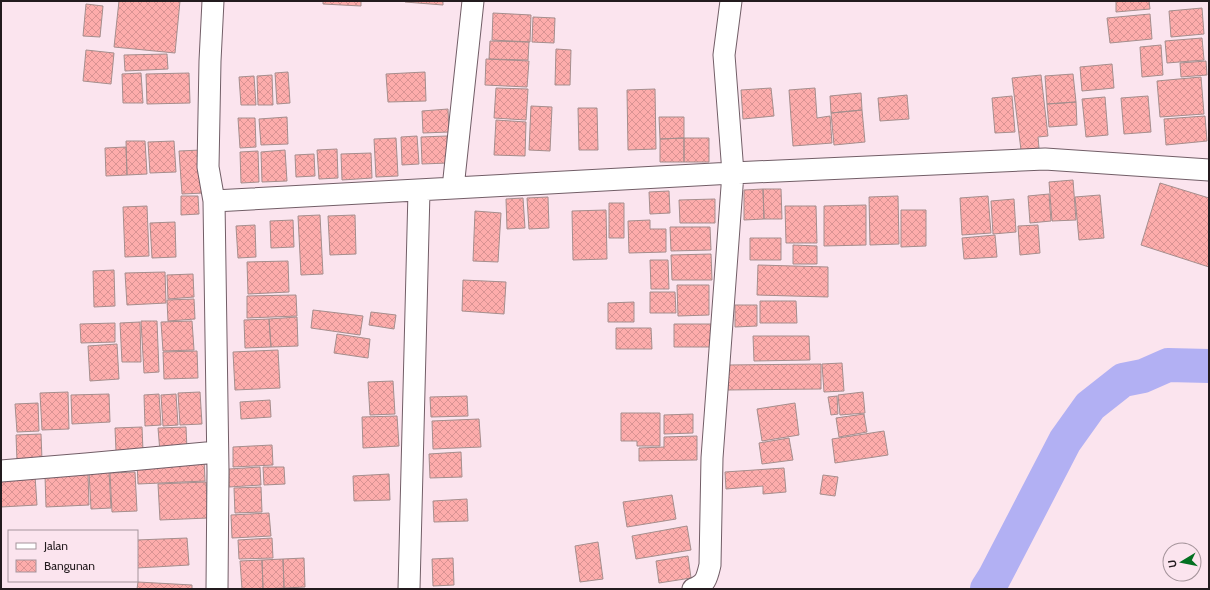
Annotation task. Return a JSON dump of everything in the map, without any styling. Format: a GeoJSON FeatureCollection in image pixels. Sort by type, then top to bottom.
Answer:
{"type":"FeatureCollection","features":[{"type":"Feature","properties":{"kind":"street"},"geometry":{"type":"LineString","coordinates":[[213,1],[208,167],[214,201],[217,589]]}},
{"type":"Feature","properties":{"kind":"street"},"geometry":{"type":"LineString","coordinates":[[454,188],[473,1]]}},
{"type":"Feature","properties":{"kind":"street"},"geometry":{"type":"LineString","coordinates":[[693,589],[701,585],[707,578],[710,565],[712,458],[734,173],[724,55],[730,1]]}},
{"type":"Feature","properties":{"kind":"street"},"geometry":{"type":"LineString","coordinates":[[214,201],[734,173],[1045,159],[1209,170]]}},
{"type":"Feature","properties":{"kind":"street"},"geometry":{"type":"LineString","coordinates":[[409,589],[419,191]]}},
{"type":"Feature","properties":{"kind":"street"},"geometry":{"type":"LineString","coordinates":[[1,470],[217,452]]}},
{"type":"Feature","properties":{"kind":"building"},"geometry":{"type":"Polygon","coordinates":[[[119,1],[180,1],[175,53],[114,47],[119,1]]]}},
{"type":"Feature","properties":{"kind":"building"},"geometry":{"type":"Polygon","coordinates":[[[323,1],[361,1],[361,6],[323,4],[323,1]]]}},
{"type":"Feature","properties":{"kind":"building"},"geometry":{"type":"Polygon","coordinates":[[[443,1],[443,5],[405,2],[443,1]]]}},
{"type":"Feature","properties":{"kind":"building"},"geometry":{"type":"Polygon","coordinates":[[[1116,1],[1149,1],[1150,9],[1116,12],[1116,1]]]}},
{"type":"Feature","properties":{"kind":"building"},"geometry":{"type":"Polygon","coordinates":[[[86,4],[103,6],[100,37],[83,36],[86,4]]]}},
{"type":"Feature","properties":{"kind":"building"},"geometry":{"type":"Polygon","coordinates":[[[1202,8],[1204,34],[1171,37],[1169,11],[1202,8]]]}},
{"type":"Feature","properties":{"kind":"building"},"geometry":{"type":"Polygon","coordinates":[[[493,13],[531,15],[530,42],[492,40],[493,13]]]}},
{"type":"Feature","properties":{"kind":"building"},"geometry":{"type":"Polygon","coordinates":[[[1150,14],[1152,39],[1110,43],[1107,18],[1150,14]]]}},
{"type":"Feature","properties":{"kind":"building"},"geometry":{"type":"Polygon","coordinates":[[[533,17],[555,18],[554,43],[532,42],[533,17]]]}},
{"type":"Feature","properties":{"kind":"building"},"geometry":{"type":"Polygon","coordinates":[[[1202,38],[1204,60],[1167,63],[1165,41],[1202,38]]]}},
{"type":"Feature","properties":{"kind":"building"},"geometry":{"type":"Polygon","coordinates":[[[490,41],[529,42],[528,60],[489,59],[490,41]]]}},
{"type":"Feature","properties":{"kind":"building"},"geometry":{"type":"Polygon","coordinates":[[[1161,45],[1163,75],[1142,77],[1140,47],[1161,45]]]}},
{"type":"Feature","properties":{"kind":"building"},"geometry":{"type":"Polygon","coordinates":[[[556,49],[571,50],[570,85],[555,85],[556,49]]]}},
{"type":"Feature","properties":{"kind":"building"},"geometry":{"type":"Polygon","coordinates":[[[86,50],[114,53],[111,84],[83,81],[86,50]]]}},
{"type":"Feature","properties":{"kind":"building"},"geometry":{"type":"Polygon","coordinates":[[[167,54],[168,69],[125,71],[124,55],[167,54]]]}},
{"type":"Feature","properties":{"kind":"building"},"geometry":{"type":"Polygon","coordinates":[[[486,59],[529,61],[527,87],[485,85],[486,59]]]}},
{"type":"Feature","properties":{"kind":"building"},"geometry":{"type":"Polygon","coordinates":[[[1206,61],[1207,75],[1181,77],[1180,63],[1206,61]]]}},
{"type":"Feature","properties":{"kind":"building"},"geometry":{"type":"Polygon","coordinates":[[[1112,64],[1114,88],[1082,91],[1080,67],[1112,64]]]}},
{"type":"Feature","properties":{"kind":"building"},"geometry":{"type":"Polygon","coordinates":[[[288,72],[290,103],[277,104],[275,73],[288,72]]]}},
{"type":"Feature","properties":{"kind":"building"},"geometry":{"type":"Polygon","coordinates":[[[425,72],[426,101],[388,102],[386,74],[425,72]]]}},
{"type":"Feature","properties":{"kind":"building"},"geometry":{"type":"Polygon","coordinates":[[[141,73],[143,103],[123,103],[122,74],[141,73]]]}},
{"type":"Feature","properties":{"kind":"building"},"geometry":{"type":"Polygon","coordinates":[[[189,73],[190,103],[147,104],[146,74],[189,73]]]}},
{"type":"Feature","properties":{"kind":"building"},"geometry":{"type":"Polygon","coordinates":[[[1073,74],[1076,102],[1047,104],[1045,76],[1073,74]]]}},
{"type":"Feature","properties":{"kind":"building"},"geometry":{"type":"Polygon","coordinates":[[[272,75],[273,105],[258,105],[257,76],[272,75]]]}},
{"type":"Feature","properties":{"kind":"building"},"geometry":{"type":"Polygon","coordinates":[[[1041,75],[1048,136],[1038,137],[1039,148],[1021,150],[1012,78],[1041,75]]]}},
{"type":"Feature","properties":{"kind":"building"},"geometry":{"type":"Polygon","coordinates":[[[254,76],[256,105],[241,105],[239,77],[254,76]]]}},
{"type":"Feature","properties":{"kind":"building"},"geometry":{"type":"Polygon","coordinates":[[[1201,77],[1204,114],[1160,117],[1157,81],[1201,77]]]}},
{"type":"Feature","properties":{"kind":"building"},"geometry":{"type":"Polygon","coordinates":[[[496,88],[528,89],[526,120],[494,118],[496,88]]]}},
{"type":"Feature","properties":{"kind":"building"},"geometry":{"type":"Polygon","coordinates":[[[771,88],[774,116],[743,119],[741,90],[771,88]]]}},
{"type":"Feature","properties":{"kind":"building"},"geometry":{"type":"Polygon","coordinates":[[[815,88],[817,118],[830,116],[832,143],[793,146],[789,90],[815,88]]]}},
{"type":"Feature","properties":{"kind":"building"},"geometry":{"type":"Polygon","coordinates":[[[655,89],[656,149],[628,150],[627,90],[655,89]]]}},
{"type":"Feature","properties":{"kind":"building"},"geometry":{"type":"Polygon","coordinates":[[[861,93],[862,110],[831,113],[830,96],[861,93]]]}},
{"type":"Feature","properties":{"kind":"building"},"geometry":{"type":"Polygon","coordinates":[[[907,95],[909,119],[880,121],[878,98],[907,95]]]}},
{"type":"Feature","properties":{"kind":"building"},"geometry":{"type":"Polygon","coordinates":[[[1012,96],[1015,132],[995,133],[992,98],[1012,96]]]}},
{"type":"Feature","properties":{"kind":"building"},"geometry":{"type":"Polygon","coordinates":[[[1148,96],[1151,132],[1124,134],[1121,98],[1148,96]]]}},
{"type":"Feature","properties":{"kind":"building"},"geometry":{"type":"Polygon","coordinates":[[[1105,97],[1108,135],[1086,137],[1082,99],[1105,97]]]}},
{"type":"Feature","properties":{"kind":"building"},"geometry":{"type":"Polygon","coordinates":[[[1076,102],[1077,125],[1049,127],[1047,104],[1076,102]]]}},
{"type":"Feature","properties":{"kind":"building"},"geometry":{"type":"Polygon","coordinates":[[[531,106],[552,107],[550,151],[529,150],[531,106]]]}},
{"type":"Feature","properties":{"kind":"building"},"geometry":{"type":"Polygon","coordinates":[[[578,108],[597,108],[598,150],[579,150],[578,108]]]}},
{"type":"Feature","properties":{"kind":"building"},"geometry":{"type":"Polygon","coordinates":[[[448,109],[449,132],[423,133],[422,111],[448,109]]]}},
{"type":"Feature","properties":{"kind":"building"},"geometry":{"type":"Polygon","coordinates":[[[862,110],[865,142],[834,145],[831,113],[862,110]]]}},
{"type":"Feature","properties":{"kind":"building"},"geometry":{"type":"Polygon","coordinates":[[[1205,116],[1207,141],[1166,145],[1164,119],[1205,116]]]}},
{"type":"Feature","properties":{"kind":"building"},"geometry":{"type":"Polygon","coordinates":[[[287,117],[288,144],[261,145],[259,119],[287,117]]]}},
{"type":"Feature","properties":{"kind":"building"},"geometry":{"type":"Polygon","coordinates":[[[659,117],[684,117],[684,138],[660,139],[659,117]]]}},
{"type":"Feature","properties":{"kind":"building"},"geometry":{"type":"Polygon","coordinates":[[[238,118],[255,118],[256,147],[240,148],[238,118]]]}},
{"type":"Feature","properties":{"kind":"building"},"geometry":{"type":"Polygon","coordinates":[[[496,120],[526,122],[525,156],[494,155],[496,120]]]}},
{"type":"Feature","properties":{"kind":"building"},"geometry":{"type":"Polygon","coordinates":[[[417,136],[419,164],[402,165],[401,137],[417,136]]]}},
{"type":"Feature","properties":{"kind":"building"},"geometry":{"type":"Polygon","coordinates":[[[447,136],[448,163],[422,164],[421,137],[447,136]]]}},
{"type":"Feature","properties":{"kind":"building"},"geometry":{"type":"Polygon","coordinates":[[[396,138],[398,176],[376,177],[374,139],[396,138]]]}},
{"type":"Feature","properties":{"kind":"building"},"geometry":{"type":"Polygon","coordinates":[[[684,138],[709,138],[709,162],[684,162],[684,138]]]}},
{"type":"Feature","properties":{"kind":"building"},"geometry":{"type":"Polygon","coordinates":[[[684,138],[684,162],[660,162],[660,139],[684,138]]]}},
{"type":"Feature","properties":{"kind":"building"},"geometry":{"type":"Polygon","coordinates":[[[126,141],[145,141],[147,174],[127,175],[126,141]]]}},
{"type":"Feature","properties":{"kind":"building"},"geometry":{"type":"Polygon","coordinates":[[[174,141],[176,172],[150,173],[148,142],[174,141]]]}},
{"type":"Feature","properties":{"kind":"building"},"geometry":{"type":"Polygon","coordinates":[[[126,147],[127,175],[106,176],[105,148],[126,147]]]}},
{"type":"Feature","properties":{"kind":"building"},"geometry":{"type":"Polygon","coordinates":[[[337,149],[338,178],[319,179],[317,150],[337,149]]]}},
{"type":"Feature","properties":{"kind":"building"},"geometry":{"type":"Polygon","coordinates":[[[201,150],[204,193],[182,194],[179,151],[201,150]]]}},
{"type":"Feature","properties":{"kind":"building"},"geometry":{"type":"Polygon","coordinates":[[[285,150],[287,181],[262,182],[261,152],[285,150]]]}},
{"type":"Feature","properties":{"kind":"building"},"geometry":{"type":"Polygon","coordinates":[[[258,151],[259,182],[241,183],[240,152],[258,151]]]}},
{"type":"Feature","properties":{"kind":"building"},"geometry":{"type":"Polygon","coordinates":[[[371,153],[372,178],[342,180],[341,154],[371,153]]]}},
{"type":"Feature","properties":{"kind":"building"},"geometry":{"type":"Polygon","coordinates":[[[314,154],[315,176],[296,177],[295,155],[314,154]]]}},
{"type":"Feature","properties":{"kind":"building"},"geometry":{"type":"Polygon","coordinates":[[[1073,180],[1076,220],[1052,221],[1049,182],[1073,180]]]}},
{"type":"Feature","properties":{"kind":"building"},"geometry":{"type":"Polygon","coordinates":[[[1160,183],[1209,198],[1209,267],[1141,245],[1160,183]]]}},
{"type":"Feature","properties":{"kind":"building"},"geometry":{"type":"Polygon","coordinates":[[[763,189],[781,189],[782,219],[764,219],[763,189]]]}},
{"type":"Feature","properties":{"kind":"building"},"geometry":{"type":"Polygon","coordinates":[[[763,189],[764,219],[744,220],[744,190],[763,189]]]}},
{"type":"Feature","properties":{"kind":"building"},"geometry":{"type":"Polygon","coordinates":[[[669,191],[670,213],[650,214],[649,192],[669,191]]]}},
{"type":"Feature","properties":{"kind":"building"},"geometry":{"type":"Polygon","coordinates":[[[1049,194],[1051,221],[1030,223],[1028,196],[1049,194]]]}},
{"type":"Feature","properties":{"kind":"building"},"geometry":{"type":"Polygon","coordinates":[[[1100,195],[1104,238],[1079,240],[1075,197],[1100,195]]]}},
{"type":"Feature","properties":{"kind":"building"},"geometry":{"type":"Polygon","coordinates":[[[181,196],[198,196],[199,214],[181,215],[181,196]]]}},
{"type":"Feature","properties":{"kind":"building"},"geometry":{"type":"Polygon","coordinates":[[[898,196],[899,244],[870,245],[869,197],[898,196]]]}},
{"type":"Feature","properties":{"kind":"building"},"geometry":{"type":"Polygon","coordinates":[[[988,196],[991,233],[962,235],[960,198],[988,196]]]}},
{"type":"Feature","properties":{"kind":"building"},"geometry":{"type":"Polygon","coordinates":[[[548,197],[549,228],[529,229],[527,198],[548,197]]]}},
{"type":"Feature","properties":{"kind":"building"},"geometry":{"type":"Polygon","coordinates":[[[523,198],[525,228],[507,229],[506,199],[523,198]]]}},
{"type":"Feature","properties":{"kind":"building"},"geometry":{"type":"Polygon","coordinates":[[[715,199],[715,223],[680,223],[679,200],[715,199]]]}},
{"type":"Feature","properties":{"kind":"building"},"geometry":{"type":"Polygon","coordinates":[[[1014,199],[1016,232],[993,234],[991,201],[1014,199]]]}},
{"type":"Feature","properties":{"kind":"building"},"geometry":{"type":"Polygon","coordinates":[[[609,203],[624,203],[624,238],[609,238],[609,203]]]}},
{"type":"Feature","properties":{"kind":"building"},"geometry":{"type":"Polygon","coordinates":[[[866,205],[866,245],[824,246],[824,206],[866,205]]]}},
{"type":"Feature","properties":{"kind":"building"},"geometry":{"type":"Polygon","coordinates":[[[147,206],[149,256],[125,257],[123,207],[147,206]]]}},
{"type":"Feature","properties":{"kind":"building"},"geometry":{"type":"Polygon","coordinates":[[[785,206],[816,206],[817,243],[786,243],[785,206]]]}},
{"type":"Feature","properties":{"kind":"building"},"geometry":{"type":"Polygon","coordinates":[[[606,210],[607,259],[573,260],[572,211],[606,210]]]}},
{"type":"Feature","properties":{"kind":"building"},"geometry":{"type":"Polygon","coordinates":[[[901,210],[926,210],[926,246],[901,247],[901,210]]]}},
{"type":"Feature","properties":{"kind":"building"},"geometry":{"type":"Polygon","coordinates":[[[475,211],[501,213],[498,262],[473,261],[475,211]]]}},
{"type":"Feature","properties":{"kind":"building"},"geometry":{"type":"Polygon","coordinates":[[[320,215],[323,274],[301,275],[298,216],[320,215]]]}},
{"type":"Feature","properties":{"kind":"building"},"geometry":{"type":"Polygon","coordinates":[[[355,215],[356,254],[330,255],[328,216],[355,215]]]}},
{"type":"Feature","properties":{"kind":"building"},"geometry":{"type":"Polygon","coordinates":[[[293,220],[294,247],[271,248],[270,221],[293,220]]]}},
{"type":"Feature","properties":{"kind":"building"},"geometry":{"type":"Polygon","coordinates":[[[650,220],[650,229],[666,229],[666,252],[629,253],[628,221],[650,220]]]}},
{"type":"Feature","properties":{"kind":"building"},"geometry":{"type":"Polygon","coordinates":[[[175,222],[176,257],[152,258],[150,223],[175,222]]]}},
{"type":"Feature","properties":{"kind":"building"},"geometry":{"type":"Polygon","coordinates":[[[255,225],[256,257],[238,258],[236,226],[255,225]]]}},
{"type":"Feature","properties":{"kind":"building"},"geometry":{"type":"Polygon","coordinates":[[[1038,225],[1040,253],[1020,255],[1018,226],[1038,225]]]}},
{"type":"Feature","properties":{"kind":"building"},"geometry":{"type":"Polygon","coordinates":[[[670,227],[710,227],[711,250],[671,251],[670,227]]]}},
{"type":"Feature","properties":{"kind":"building"},"geometry":{"type":"Polygon","coordinates":[[[995,235],[997,257],[964,259],[962,238],[995,235]]]}},
{"type":"Feature","properties":{"kind":"building"},"geometry":{"type":"Polygon","coordinates":[[[750,238],[781,238],[781,260],[750,260],[750,238]]]}},
{"type":"Feature","properties":{"kind":"building"},"geometry":{"type":"Polygon","coordinates":[[[793,245],[817,246],[817,264],[793,264],[793,245]]]}},
{"type":"Feature","properties":{"kind":"building"},"geometry":{"type":"Polygon","coordinates":[[[711,254],[712,280],[672,280],[671,255],[711,254]]]}},
{"type":"Feature","properties":{"kind":"building"},"geometry":{"type":"Polygon","coordinates":[[[650,260],[668,260],[669,289],[651,289],[650,260]]]}},
{"type":"Feature","properties":{"kind":"building"},"geometry":{"type":"Polygon","coordinates":[[[288,261],[289,292],[248,294],[247,262],[288,261]]]}},
{"type":"Feature","properties":{"kind":"building"},"geometry":{"type":"Polygon","coordinates":[[[758,265],[828,267],[828,297],[757,295],[758,265]]]}},
{"type":"Feature","properties":{"kind":"building"},"geometry":{"type":"Polygon","coordinates":[[[114,270],[115,306],[94,307],[93,271],[114,270]]]}},
{"type":"Feature","properties":{"kind":"building"},"geometry":{"type":"Polygon","coordinates":[[[165,272],[166,303],[127,305],[125,273],[165,272]]]}},
{"type":"Feature","properties":{"kind":"building"},"geometry":{"type":"Polygon","coordinates":[[[193,274],[194,297],[168,299],[167,275],[193,274]]]}},
{"type":"Feature","properties":{"kind":"building"},"geometry":{"type":"Polygon","coordinates":[[[463,280],[506,282],[504,314],[462,311],[463,280]]]}},
{"type":"Feature","properties":{"kind":"building"},"geometry":{"type":"Polygon","coordinates":[[[677,285],[709,285],[709,315],[678,316],[677,285]]]}},
{"type":"Feature","properties":{"kind":"building"},"geometry":{"type":"Polygon","coordinates":[[[650,292],[675,292],[676,313],[650,313],[650,292]]]}},
{"type":"Feature","properties":{"kind":"building"},"geometry":{"type":"Polygon","coordinates":[[[296,295],[297,316],[247,318],[247,296],[296,295]]]}},
{"type":"Feature","properties":{"kind":"building"},"geometry":{"type":"Polygon","coordinates":[[[194,299],[195,319],[168,321],[167,300],[194,299]]]}},
{"type":"Feature","properties":{"kind":"building"},"geometry":{"type":"Polygon","coordinates":[[[760,301],[796,301],[797,323],[760,323],[760,301]]]}},
{"type":"Feature","properties":{"kind":"building"},"geometry":{"type":"Polygon","coordinates":[[[634,302],[634,322],[608,322],[608,303],[634,302]]]}},
{"type":"Feature","properties":{"kind":"building"},"geometry":{"type":"Polygon","coordinates":[[[735,305],[757,305],[757,326],[735,327],[735,305]]]}},
{"type":"Feature","properties":{"kind":"building"},"geometry":{"type":"Polygon","coordinates":[[[313,310],[363,316],[360,335],[311,328],[313,310]]]}},
{"type":"Feature","properties":{"kind":"building"},"geometry":{"type":"Polygon","coordinates":[[[371,312],[396,315],[394,329],[369,325],[371,312]]]}},
{"type":"Feature","properties":{"kind":"building"},"geometry":{"type":"Polygon","coordinates":[[[297,317],[298,346],[271,347],[269,319],[297,317]]]}},
{"type":"Feature","properties":{"kind":"building"},"geometry":{"type":"Polygon","coordinates":[[[269,319],[271,347],[245,348],[244,320],[269,319]]]}},
{"type":"Feature","properties":{"kind":"building"},"geometry":{"type":"Polygon","coordinates":[[[141,321],[157,321],[159,372],[144,373],[141,321]]]}},
{"type":"Feature","properties":{"kind":"building"},"geometry":{"type":"Polygon","coordinates":[[[192,321],[194,350],[163,351],[161,322],[192,321]]]}},
{"type":"Feature","properties":{"kind":"building"},"geometry":{"type":"Polygon","coordinates":[[[140,322],[141,362],[122,362],[120,323],[140,322]]]}},
{"type":"Feature","properties":{"kind":"building"},"geometry":{"type":"Polygon","coordinates":[[[115,323],[115,342],[81,343],[80,324],[115,323]]]}},
{"type":"Feature","properties":{"kind":"building"},"geometry":{"type":"Polygon","coordinates":[[[674,324],[711,324],[711,347],[674,347],[674,324]]]}},
{"type":"Feature","properties":{"kind":"building"},"geometry":{"type":"Polygon","coordinates":[[[616,328],[651,328],[652,349],[616,349],[616,328]]]}},
{"type":"Feature","properties":{"kind":"building"},"geometry":{"type":"Polygon","coordinates":[[[337,334],[370,339],[368,358],[334,353],[337,334]]]}},
{"type":"Feature","properties":{"kind":"building"},"geometry":{"type":"Polygon","coordinates":[[[753,336],[809,336],[810,360],[754,361],[753,336]]]}},
{"type":"Feature","properties":{"kind":"building"},"geometry":{"type":"Polygon","coordinates":[[[117,344],[119,379],[90,381],[88,346],[117,344]]]}},
{"type":"Feature","properties":{"kind":"building"},"geometry":{"type":"Polygon","coordinates":[[[278,350],[280,388],[235,390],[233,352],[278,350]]]}},
{"type":"Feature","properties":{"kind":"building"},"geometry":{"type":"Polygon","coordinates":[[[197,351],[198,378],[164,379],[163,352],[197,351]]]}},
{"type":"Feature","properties":{"kind":"building"},"geometry":{"type":"Polygon","coordinates":[[[842,363],[844,391],[824,392],[822,364],[842,363]]]}},
{"type":"Feature","properties":{"kind":"building"},"geometry":{"type":"Polygon","coordinates":[[[821,364],[821,389],[728,390],[728,365],[821,364]]]}},
{"type":"Feature","properties":{"kind":"building"},"geometry":{"type":"Polygon","coordinates":[[[393,381],[395,414],[370,415],[368,382],[393,381]]]}},
{"type":"Feature","properties":{"kind":"building"},"geometry":{"type":"Polygon","coordinates":[[[68,392],[69,429],[42,430],[40,393],[68,392]]]}},
{"type":"Feature","properties":{"kind":"building"},"geometry":{"type":"Polygon","coordinates":[[[200,392],[202,424],[180,425],[178,393],[200,392]]]}},
{"type":"Feature","properties":{"kind":"building"},"geometry":{"type":"Polygon","coordinates":[[[863,392],[865,413],[840,415],[838,395],[863,392]]]}},
{"type":"Feature","properties":{"kind":"building"},"geometry":{"type":"Polygon","coordinates":[[[109,394],[110,422],[72,424],[71,395],[109,394]]]}},
{"type":"Feature","properties":{"kind":"building"},"geometry":{"type":"Polygon","coordinates":[[[159,394],[161,425],[145,426],[144,395],[159,394]]]}},
{"type":"Feature","properties":{"kind":"building"},"geometry":{"type":"Polygon","coordinates":[[[176,394],[178,425],[163,426],[161,395],[176,394]]]}},
{"type":"Feature","properties":{"kind":"building"},"geometry":{"type":"Polygon","coordinates":[[[467,396],[468,416],[431,417],[430,397],[467,396]]]}},
{"type":"Feature","properties":{"kind":"building"},"geometry":{"type":"Polygon","coordinates":[[[837,396],[838,414],[831,415],[828,397],[837,396]]]}},
{"type":"Feature","properties":{"kind":"building"},"geometry":{"type":"Polygon","coordinates":[[[270,400],[271,417],[241,419],[240,402],[270,400]]]}},
{"type":"Feature","properties":{"kind":"building"},"geometry":{"type":"Polygon","coordinates":[[[38,403],[39,431],[17,432],[15,404],[38,403]]]}},
{"type":"Feature","properties":{"kind":"building"},"geometry":{"type":"Polygon","coordinates":[[[795,403],[799,435],[762,441],[757,409],[795,403]]]}},
{"type":"Feature","properties":{"kind":"building"},"geometry":{"type":"Polygon","coordinates":[[[621,413],[660,413],[660,446],[637,446],[637,441],[621,441],[621,413]]]}},
{"type":"Feature","properties":{"kind":"building"},"geometry":{"type":"Polygon","coordinates":[[[693,414],[693,433],[664,434],[664,415],[693,414]]]}},
{"type":"Feature","properties":{"kind":"building"},"geometry":{"type":"Polygon","coordinates":[[[864,414],[867,432],[839,437],[836,418],[864,414]]]}},
{"type":"Feature","properties":{"kind":"building"},"geometry":{"type":"Polygon","coordinates":[[[397,416],[399,446],[363,448],[362,417],[397,416]]]}},
{"type":"Feature","properties":{"kind":"building"},"geometry":{"type":"Polygon","coordinates":[[[479,419],[481,447],[433,449],[432,421],[479,419]]]}},
{"type":"Feature","properties":{"kind":"building"},"geometry":{"type":"Polygon","coordinates":[[[142,427],[143,451],[116,451],[115,428],[142,427]]]}},
{"type":"Feature","properties":{"kind":"building"},"geometry":{"type":"Polygon","coordinates":[[[186,427],[187,450],[160,452],[158,428],[186,427]]]}},
{"type":"Feature","properties":{"kind":"building"},"geometry":{"type":"Polygon","coordinates":[[[884,431],[888,455],[835,463],[832,439],[884,431]]]}},
{"type":"Feature","properties":{"kind":"building"},"geometry":{"type":"Polygon","coordinates":[[[41,434],[42,460],[17,461],[16,435],[41,434]]]}},
{"type":"Feature","properties":{"kind":"building"},"geometry":{"type":"Polygon","coordinates":[[[697,436],[697,460],[639,461],[639,448],[664,447],[664,437],[697,436]]]}},
{"type":"Feature","properties":{"kind":"building"},"geometry":{"type":"Polygon","coordinates":[[[789,438],[793,460],[762,464],[759,443],[789,438]]]}},
{"type":"Feature","properties":{"kind":"building"},"geometry":{"type":"Polygon","coordinates":[[[272,445],[273,465],[233,467],[233,447],[272,445]]]}},
{"type":"Feature","properties":{"kind":"building"},"geometry":{"type":"Polygon","coordinates":[[[461,452],[462,477],[430,478],[429,454],[461,452]]]}},
{"type":"Feature","properties":{"kind":"building"},"geometry":{"type":"Polygon","coordinates":[[[204,458],[205,481],[138,484],[137,461],[204,458]]]}},
{"type":"Feature","properties":{"kind":"building"},"geometry":{"type":"Polygon","coordinates":[[[260,467],[261,485],[229,487],[229,469],[260,467]]]}},
{"type":"Feature","properties":{"kind":"building"},"geometry":{"type":"Polygon","coordinates":[[[263,467],[284,467],[285,484],[264,485],[263,467]]]}},
{"type":"Feature","properties":{"kind":"building"},"geometry":{"type":"Polygon","coordinates":[[[784,468],[786,492],[763,494],[763,486],[726,489],[725,472],[784,468]]]}},
{"type":"Feature","properties":{"kind":"building"},"geometry":{"type":"Polygon","coordinates":[[[109,471],[111,508],[91,509],[89,472],[109,471]]]}},
{"type":"Feature","properties":{"kind":"building"},"geometry":{"type":"Polygon","coordinates":[[[135,472],[137,511],[112,512],[110,473],[135,472]]]}},
{"type":"Feature","properties":{"kind":"building"},"geometry":{"type":"Polygon","coordinates":[[[88,474],[89,505],[46,507],[45,476],[88,474]]]}},
{"type":"Feature","properties":{"kind":"building"},"geometry":{"type":"Polygon","coordinates":[[[389,474],[390,500],[354,501],[353,476],[389,474]]]}},
{"type":"Feature","properties":{"kind":"building"},"geometry":{"type":"Polygon","coordinates":[[[823,475],[838,477],[835,496],[820,494],[823,475]]]}},
{"type":"Feature","properties":{"kind":"building"},"geometry":{"type":"Polygon","coordinates":[[[35,476],[37,505],[1,507],[1,477],[35,476]]]}},
{"type":"Feature","properties":{"kind":"building"},"geometry":{"type":"Polygon","coordinates":[[[206,482],[208,518],[160,520],[158,484],[206,482]]]}},
{"type":"Feature","properties":{"kind":"building"},"geometry":{"type":"Polygon","coordinates":[[[261,487],[262,512],[235,513],[234,488],[261,487]]]}},
{"type":"Feature","properties":{"kind":"building"},"geometry":{"type":"Polygon","coordinates":[[[672,495],[676,519],[627,527],[623,502],[672,495]]]}},
{"type":"Feature","properties":{"kind":"building"},"geometry":{"type":"Polygon","coordinates":[[[467,499],[468,521],[434,522],[433,501],[467,499]]]}},
{"type":"Feature","properties":{"kind":"building"},"geometry":{"type":"Polygon","coordinates":[[[269,513],[271,536],[232,538],[231,515],[269,513]]]}},
{"type":"Feature","properties":{"kind":"building"},"geometry":{"type":"Polygon","coordinates":[[[687,526],[691,550],[636,559],[632,536],[687,526]]]}},
{"type":"Feature","properties":{"kind":"building"},"geometry":{"type":"Polygon","coordinates":[[[187,538],[189,565],[138,568],[138,540],[187,538]]]}},
{"type":"Feature","properties":{"kind":"building"},"geometry":{"type":"Polygon","coordinates":[[[272,538],[273,558],[239,559],[238,540],[272,538]]]}},
{"type":"Feature","properties":{"kind":"building"},"geometry":{"type":"Polygon","coordinates":[[[598,542],[603,579],[580,582],[575,546],[598,542]]]}},
{"type":"Feature","properties":{"kind":"building"},"geometry":{"type":"Polygon","coordinates":[[[688,556],[691,578],[659,583],[656,561],[688,556]]]}},
{"type":"Feature","properties":{"kind":"building"},"geometry":{"type":"Polygon","coordinates":[[[304,558],[305,587],[284,588],[283,559],[304,558]]]}},
{"type":"Feature","properties":{"kind":"building"},"geometry":{"type":"Polygon","coordinates":[[[453,558],[454,585],[433,586],[432,559],[453,558]]]}},
{"type":"Feature","properties":{"kind":"building"},"geometry":{"type":"Polygon","coordinates":[[[283,559],[284,588],[263,589],[262,560],[283,559]]]}},
{"type":"Feature","properties":{"kind":"building"},"geometry":{"type":"Polygon","coordinates":[[[262,560],[263,589],[242,589],[240,561],[262,560]]]}},
{"type":"Feature","properties":{"kind":"building"},"geometry":{"type":"Polygon","coordinates":[[[138,582],[192,585],[192,589],[137,589],[138,582]]]}},
{"type":"Feature","properties":{"kind":"waterway"},"geometry":{"type":"LineString","coordinates":[[987,589],[1065,441],[1090,406],[1123,380],[1143,376],[1168,365],[1209,366]]}}]}
